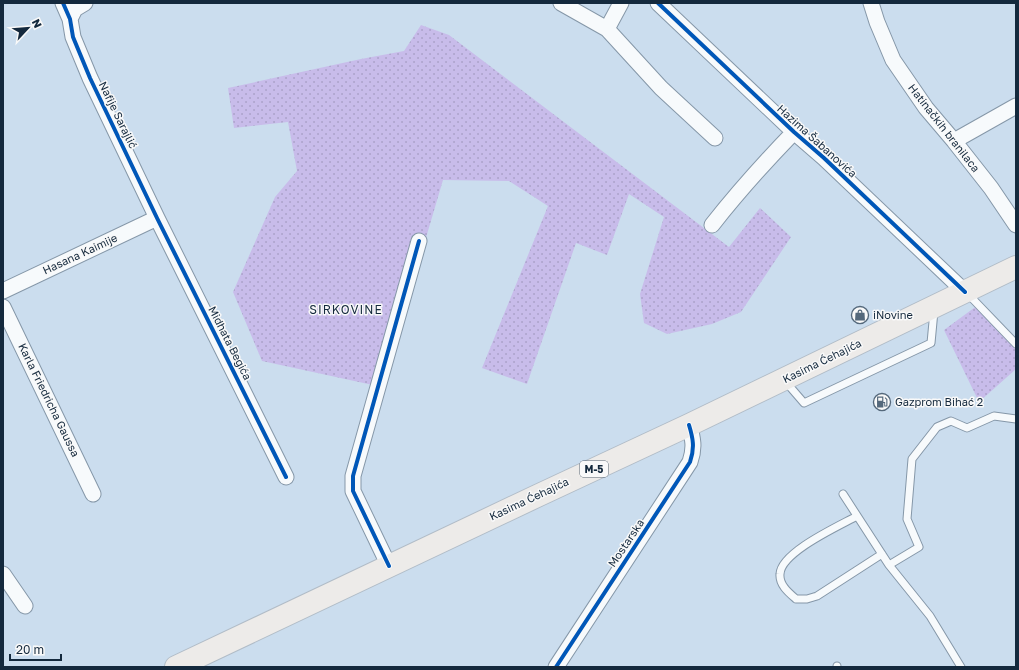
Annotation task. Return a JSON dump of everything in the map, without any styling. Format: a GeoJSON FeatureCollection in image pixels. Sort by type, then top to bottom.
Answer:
{"type":"FeatureCollection","features":[{"type":"Feature","properties":{"kind":"main road","name":"Kasima Ćehajića"},"geometry":{"type":"LineString","coordinates":[[176,667],[689,425],[1014,268]]}},
{"type":"Feature","properties":{"kind":"street","name":"Nafije Sarajlić"},"geometry":{"type":"LineString","coordinates":[[64,3],[70,19],[73,38],[90,78],[157,218]]}},
{"type":"Feature","properties":{"kind":"street"},"geometry":{"type":"LineString","coordinates":[[70,19],[75,9],[85,3]]}},
{"type":"Feature","properties":{"kind":"street"},"geometry":{"type":"LineString","coordinates":[[561,3],[607,29],[660,88],[715,138]]}},
{"type":"Feature","properties":{"kind":"street"},"geometry":{"type":"LineString","coordinates":[[607,29],[621,3]]}},
{"type":"Feature","properties":{"kind":"street","name":"Hazima Šabanovića"},"geometry":{"type":"LineString","coordinates":[[658,3],[965,292]]}},
{"type":"Feature","properties":{"kind":"street","name":"Hatinačkih branilaca"},"geometry":{"type":"LineString","coordinates":[[871,3],[877,22],[893,60],[926,108],[954,141],[1016,225]]}},
{"type":"Feature","properties":{"kind":"street"},"geometry":{"type":"LineString","coordinates":[[954,141],[1016,106]]}},
{"type":"Feature","properties":{"kind":"street"},"geometry":{"type":"LineString","coordinates":[[712,225],[738,192],[794,132]]}},
{"type":"Feature","properties":{"kind":"street","name":"Hasana Kaimije"},"geometry":{"type":"LineString","coordinates":[[3,291],[157,218]]}},
{"type":"Feature","properties":{"kind":"street","name":"Midhata Begića"},"geometry":{"type":"LineString","coordinates":[[157,218],[286,477]]}},
{"type":"Feature","properties":{"kind":"street"},"geometry":{"type":"LineString","coordinates":[[389,566],[353,491],[353,476],[419,242]]}},
{"type":"Feature","properties":{"kind":"street","name":"Karla Friedricha Gaussa"},"geometry":{"type":"LineString","coordinates":[[3,307],[93,494]]}},
{"type":"Feature","properties":{"kind":"street","name":"Mostarska"},"geometry":{"type":"LineString","coordinates":[[556,667],[690,462],[694,440],[689,425]]}},
{"type":"Feature","properties":{"kind":"street"},"geometry":{"type":"LineString","coordinates":[[3,574],[25,606]]}},
{"type":"Feature","properties":{"kind":"lane"},"geometry":{"type":"LineString","coordinates":[[965,292],[1016,344]]}},
{"type":"Feature","properties":{"kind":"lane"},"geometry":{"type":"LineString","coordinates":[[783,380],[804,403],[931,343],[934,307]]}},
{"type":"Feature","properties":{"kind":"lane"},"geometry":{"type":"LineString","coordinates":[[889,565],[919,546],[907,519],[912,459],[937,427],[951,421],[967,428],[994,416],[1016,419]]}},
{"type":"Feature","properties":{"kind":"lane"},"geometry":{"type":"LineString","coordinates":[[843,494],[889,565],[930,616],[961,667]]}},
{"type":"Feature","properties":{"kind":"lane"},"geometry":{"type":"LineString","coordinates":[[857,516],[796,551],[782,564],[780,575],[785,589],[796,599],[807,599],[817,596],[882,554]]}},
{"type":"Feature","properties":{"kind":"shaded area"},"geometry":{"type":"Polygon","coordinates":[[[421,25],[449,35],[729,247],[760,208],[791,237],[741,312],[712,324],[667,334],[644,323],[640,294],[664,217],[629,194],[607,255],[576,243],[527,384],[482,368],[548,206],[509,181],[443,180],[382,387],[262,361],[233,292],[275,197],[297,171],[288,122],[234,128],[228,88],[404,51],[421,25]]]}},
{"type":"Feature","properties":{"kind":"shaded area"},"geometry":{"type":"Polygon","coordinates":[[[978,305],[1016,346],[1016,369],[979,402],[944,330],[978,305]]]}},
{"type":"Feature","properties":{"kind":"cycle path"},"geometry":{"type":"LineString","coordinates":[[63,3],[70,19],[73,37],[90,78],[157,218],[286,477]]}},
{"type":"Feature","properties":{"kind":"cycle path"},"geometry":{"type":"LineString","coordinates":[[658,3],[965,292]]}},
{"type":"Feature","properties":{"kind":"cycle path"},"geometry":{"type":"LineString","coordinates":[[389,566],[353,491],[353,476],[419,241]]}},
{"type":"Feature","properties":{"kind":"cycle path"},"geometry":{"type":"LineString","coordinates":[[556,667],[690,462],[693,452],[693,443],[689,425]]}},
{"type":"Feature","properties":{"kind":"place","name":"iNovine"},"geometry":{"type":"Point","coordinates":[860,315]}},
{"type":"Feature","properties":{"kind":"place","name":"Gazprom Bihać 2"},"geometry":{"type":"Point","coordinates":[882,402]}},
{"type":"Feature","properties":{"kind":"district","name":"SIRKOVINE"},"geometry":{"type":"Point","coordinates":[346,310]}}]}
